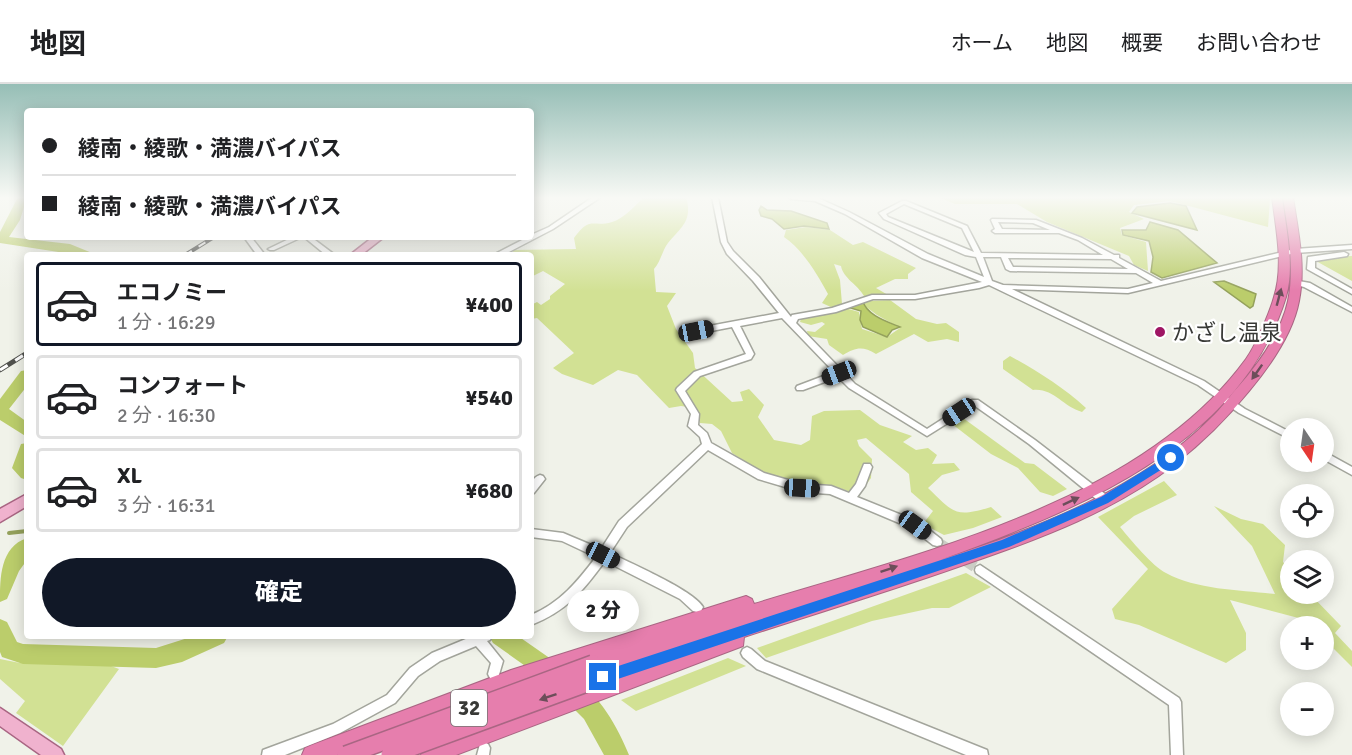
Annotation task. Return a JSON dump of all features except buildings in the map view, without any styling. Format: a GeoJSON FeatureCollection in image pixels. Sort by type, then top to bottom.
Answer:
{"type":"FeatureCollection","features":[{"type":"Feature","properties":{"kind":"highway"},"geometry":{"type":"LineString","coordinates":[[312,755],[503,676],[598,671],[867,583],[1005,544],[1158,468],[1198,438],[1228,400],[1270,354],[1279,338],[1293,303],[1296,282],[1284,228]]}},
{"type":"Feature","properties":{"kind":"highway"},"geometry":{"type":"LineString","coordinates":[[1228,400],[1269,325],[1280,298],[1289,254],[1289,228]]}},
{"type":"Feature","properties":{"kind":"highway"},"geometry":{"type":"LineString","coordinates":[[431,755],[537,715],[598,671],[775,596],[867,583]]}},
{"type":"Feature","properties":{"kind":"highway","name":"32"},"geometry":{"type":"LineString","coordinates":[[346,755],[598,671]]}},
{"type":"Feature","properties":{"kind":"highway","name":"32"},"geometry":{"type":"LineString","coordinates":[[390,755],[598,671]]}},
{"type":"Feature","properties":{"kind":"main road"},"geometry":{"type":"LineString","coordinates":[[359,252],[376,240]]}},
{"type":"Feature","properties":{"kind":"main road"},"geometry":{"type":"LineString","coordinates":[[0,516],[24,500]]}},
{"type":"Feature","properties":{"kind":"main road"},"geometry":{"type":"LineString","coordinates":[[0,716],[55,755]]}},
{"type":"Feature","properties":{"kind":"street"},"geometry":{"type":"LineString","coordinates":[[721,228],[724,242],[730,252],[756,279],[784,315],[852,386],[927,433],[975,402],[1032,442],[1099,496]]}},
{"type":"Feature","properties":{"kind":"street"},"geometry":{"type":"LineString","coordinates":[[876,228],[917,252],[1003,288],[1201,383],[1280,430]]}},
{"type":"Feature","properties":{"kind":"street"},"geometry":{"type":"LineString","coordinates":[[908,228],[978,255],[1116,257]]}},
{"type":"Feature","properties":{"kind":"street"},"geometry":{"type":"LineString","coordinates":[[966,228],[989,282]]}},
{"type":"Feature","properties":{"kind":"street"},"geometry":{"type":"LineString","coordinates":[[996,228],[996,231],[1062,232]]}},
{"type":"Feature","properties":{"kind":"street"},"geometry":{"type":"LineString","coordinates":[[1053,228],[1116,257],[1161,284]]}},
{"type":"Feature","properties":{"kind":"street"},"geometry":{"type":"LineString","coordinates":[[249,240],[259,252]]}},
{"type":"Feature","properties":{"kind":"street"},"geometry":{"type":"LineString","coordinates":[[280,240],[285,243]]}},
{"type":"Feature","properties":{"kind":"street"},"geometry":{"type":"LineString","coordinates":[[272,249],[292,240]]}},
{"type":"Feature","properties":{"kind":"street"},"geometry":{"type":"LineString","coordinates":[[312,240],[327,252]]}},
{"type":"Feature","properties":{"kind":"street"},"geometry":{"type":"LineString","coordinates":[[502,252],[523,240]]}},
{"type":"Feature","properties":{"kind":"street"},"geometry":{"type":"LineString","coordinates":[[1003,288],[1115,292],[1161,284],[1289,254],[1352,249]]}},
{"type":"Feature","properties":{"kind":"street"},"geometry":{"type":"LineString","coordinates":[[1352,249],[1319,256],[1309,262],[1311,269],[1320,277],[1352,292]]}},
{"type":"Feature","properties":{"kind":"street"},"geometry":{"type":"LineString","coordinates":[[1003,255],[1010,269],[1139,271]]}},
{"type":"Feature","properties":{"kind":"street"},"geometry":{"type":"LineString","coordinates":[[792,323],[795,316],[832,310],[857,300],[915,297],[979,286],[989,282]]}},
{"type":"Feature","properties":{"kind":"street"},"geometry":{"type":"LineString","coordinates":[[1296,282],[1307,285],[1352,310]]}},
{"type":"Feature","properties":{"kind":"street"},"geometry":{"type":"LineString","coordinates":[[696,331],[784,315]]}},
{"type":"Feature","properties":{"kind":"street"},"geometry":{"type":"LineString","coordinates":[[735,324],[750,354],[697,374],[680,390],[696,414],[693,426],[704,435],[707,445],[761,476],[802,488],[831,490],[915,525],[937,542]]}},
{"type":"Feature","properties":{"kind":"street"},"geometry":{"type":"LineString","coordinates":[[800,388],[839,373]]}},
{"type":"Feature","properties":{"kind":"street"},"geometry":{"type":"LineString","coordinates":[[534,619],[557,609],[574,595],[623,524],[707,445]]}},
{"type":"Feature","properties":{"kind":"street"},"geometry":{"type":"LineString","coordinates":[[1334,461],[1352,471]]}},
{"type":"Feature","properties":{"kind":"street"},"geometry":{"type":"LineString","coordinates":[[851,498],[860,486],[867,467]]}},
{"type":"Feature","properties":{"kind":"street"},"geometry":{"type":"LineString","coordinates":[[534,487],[540,480]]}},
{"type":"Feature","properties":{"kind":"street"},"geometry":{"type":"LineString","coordinates":[[534,533],[563,537],[603,555],[684,596],[697,607]]}},
{"type":"Feature","properties":{"kind":"street"},"geometry":{"type":"LineString","coordinates":[[980,570],[1175,702],[1177,755]]}},
{"type":"Feature","properties":{"kind":"street"},"geometry":{"type":"LineString","coordinates":[[268,755],[336,729],[391,699],[414,672],[429,662],[479,639]]}},
{"type":"Feature","properties":{"kind":"street"},"geometry":{"type":"LineString","coordinates":[[482,639],[480,644],[497,661],[503,676]]}},
{"type":"Feature","properties":{"kind":"street"},"geometry":{"type":"LineString","coordinates":[[747,653],[761,665],[982,755]]}},
{"type":"Feature","properties":{"kind":"shaded area"},"geometry":{"type":"Polygon","coordinates":[[[583,228],[681,228],[666,246],[654,269],[656,292],[676,293],[667,306],[676,329],[693,353],[695,368],[732,402],[743,401],[740,392],[749,389],[764,405],[758,417],[774,440],[801,445],[810,440],[812,416],[824,411],[860,410],[880,425],[912,436],[903,442],[916,450],[928,448],[937,455],[932,464],[954,463],[960,470],[942,475],[928,488],[950,508],[970,512],[991,507],[1002,517],[973,528],[944,535],[923,524],[933,511],[911,492],[909,474],[866,438],[857,440],[859,446],[872,459],[871,478],[859,495],[834,486],[803,484],[764,474],[732,453],[721,431],[712,424],[700,423],[695,408],[681,406],[669,408],[637,375],[618,370],[593,385],[562,374],[553,368],[574,353],[537,318],[534,318],[534,304],[537,302],[541,305],[565,284],[543,271],[534,276],[534,252],[513,252],[512,250],[576,249],[574,238],[583,228]]]}},
{"type":"Feature","properties":{"kind":"shaded area"},"geometry":{"type":"Polygon","coordinates":[[[1062,228],[1120,228],[1122,235],[1146,242],[1148,271],[1134,265],[1129,256],[1062,228]]]}},
{"type":"Feature","properties":{"kind":"shaded area"},"geometry":{"type":"Polygon","coordinates":[[[786,230],[830,230],[853,245],[863,242],[916,268],[908,274],[908,279],[895,279],[876,288],[888,295],[864,296],[841,266],[834,264],[840,280],[842,304],[833,308],[822,303],[828,294],[803,255],[784,237],[786,230]]]}},
{"type":"Feature","properties":{"kind":"shaded area"},"geometry":{"type":"Polygon","coordinates":[[[1122,230],[1178,230],[1217,263],[1162,278],[1151,272],[1153,257],[1149,241],[1123,235],[1122,230]]]}},
{"type":"Feature","properties":{"kind":"shaded area"},"geometry":{"type":"Polygon","coordinates":[[[1352,256],[1352,281],[1316,261],[1326,257],[1352,256]]]}},
{"type":"Feature","properties":{"kind":"shaded area"},"geometry":{"type":"Polygon","coordinates":[[[1224,281],[1256,294],[1253,306],[1250,308],[1214,282],[1224,281]]]}},
{"type":"Feature","properties":{"kind":"shaded area"},"geometry":{"type":"Polygon","coordinates":[[[890,300],[916,319],[937,324],[946,323],[959,332],[959,342],[947,339],[928,342],[914,334],[876,354],[860,348],[843,355],[829,345],[827,339],[808,336],[807,331],[815,332],[825,324],[822,322],[811,325],[800,322],[802,316],[845,308],[859,312],[862,329],[887,337],[900,328],[865,306],[865,301],[890,300]]]}},
{"type":"Feature","properties":{"kind":"shaded area"},"geometry":{"type":"Polygon","coordinates":[[[863,301],[873,314],[900,327],[892,330],[887,337],[863,327],[860,320],[861,311],[847,307],[863,301]]]}},
{"type":"Feature","properties":{"kind":"shaded area"},"geometry":{"type":"Polygon","coordinates":[[[1010,356],[1050,380],[1086,408],[1082,412],[1075,410],[1047,392],[1033,390],[1003,369],[1003,361],[1010,356]]]}},
{"type":"Feature","properties":{"kind":"shaded area"},"geometry":{"type":"Polygon","coordinates":[[[963,418],[1025,463],[1034,464],[1067,489],[1053,496],[1040,492],[1018,468],[991,454],[952,424],[963,418]]]}},
{"type":"Feature","properties":{"kind":"shaded area"},"geometry":{"type":"Polygon","coordinates":[[[1164,481],[1177,495],[1134,516],[1120,527],[1160,570],[1178,579],[1205,586],[1275,594],[1252,546],[1214,506],[1241,519],[1263,524],[1285,545],[1284,550],[1280,550],[1280,604],[1320,604],[1331,616],[1291,616],[1230,600],[1246,633],[1246,650],[1226,663],[1139,625],[1115,619],[1112,609],[1148,569],[1098,517],[1164,481]]]}},
{"type":"Feature","properties":{"kind":"shaded area"},"geometry":{"type":"Polygon","coordinates":[[[966,573],[991,587],[949,608],[932,608],[872,621],[766,658],[757,648],[966,573]]]}},
{"type":"Feature","properties":{"kind":"shaded area"},"geometry":{"type":"Polygon","coordinates":[[[1334,619],[1341,626],[1335,633],[1352,651],[1352,667],[1334,649],[1334,619]]]}},
{"type":"Feature","properties":{"kind":"shaded area"},"geometry":{"type":"Polygon","coordinates":[[[728,658],[746,666],[636,711],[621,700],[728,658]]]}},
{"type":"Feature","properties":{"kind":"shaded area"},"geometry":{"type":"Polygon","coordinates":[[[0,659],[20,663],[98,661],[119,669],[63,746],[16,713],[25,701],[0,679],[0,659]]]}},
{"type":"Feature","properties":{"kind":"waterway"},"geometry":{"type":"LineString","coordinates":[[8,228],[2,238],[4,240],[70,248],[81,252]]}},
{"type":"Feature","properties":{"kind":"waterway"},"geometry":{"type":"LineString","coordinates":[[0,410],[24,379]]}},
{"type":"Feature","properties":{"kind":"waterway"},"geometry":{"type":"LineString","coordinates":[[0,411],[24,429]]}},
{"type":"Feature","properties":{"kind":"waterway"},"geometry":{"type":"LineString","coordinates":[[24,458],[21,468],[24,470]]}},
{"type":"Feature","properties":{"kind":"waterway"},"geometry":{"type":"LineString","coordinates":[[9,533],[24,531]]}},
{"type":"Feature","properties":{"kind":"waterway"},"geometry":{"type":"LineString","coordinates":[[0,593],[11,566],[24,550]]}},
{"type":"Feature","properties":{"kind":"waterway"},"geometry":{"type":"LineString","coordinates":[[0,629],[10,650],[23,654],[156,658],[182,652],[210,639]]}},
{"type":"Feature","properties":{"kind":"waterway"},"geometry":{"type":"LineString","coordinates":[[504,639],[553,673]]}},
{"type":"Feature","properties":{"kind":"waterway"},"geometry":{"type":"LineString","coordinates":[[572,691],[592,711],[617,755]]}},
{"type":"Feature","properties":{"kind":"tunnel"},"geometry":{"type":"LineString","coordinates":[[937,542],[980,570]]}},
{"type":"Feature","properties":{"kind":"railway"},"geometry":{"type":"LineString","coordinates":[[190,252],[209,240]]}},
{"type":"Feature","properties":{"kind":"railway"},"geometry":{"type":"LineString","coordinates":[[0,370],[24,355]]}},
{"type":"Feature","properties":{"kind":"place","name":"かざし温泉"},"geometry":{"type":"Point","coordinates":[1160,332]}},
{"type":"Feature","properties":{"kind":"route"},"geometry":{"type":"LineString","coordinates":[[603,677],[1005,544],[1105,500],[1171,458]]}}]}
